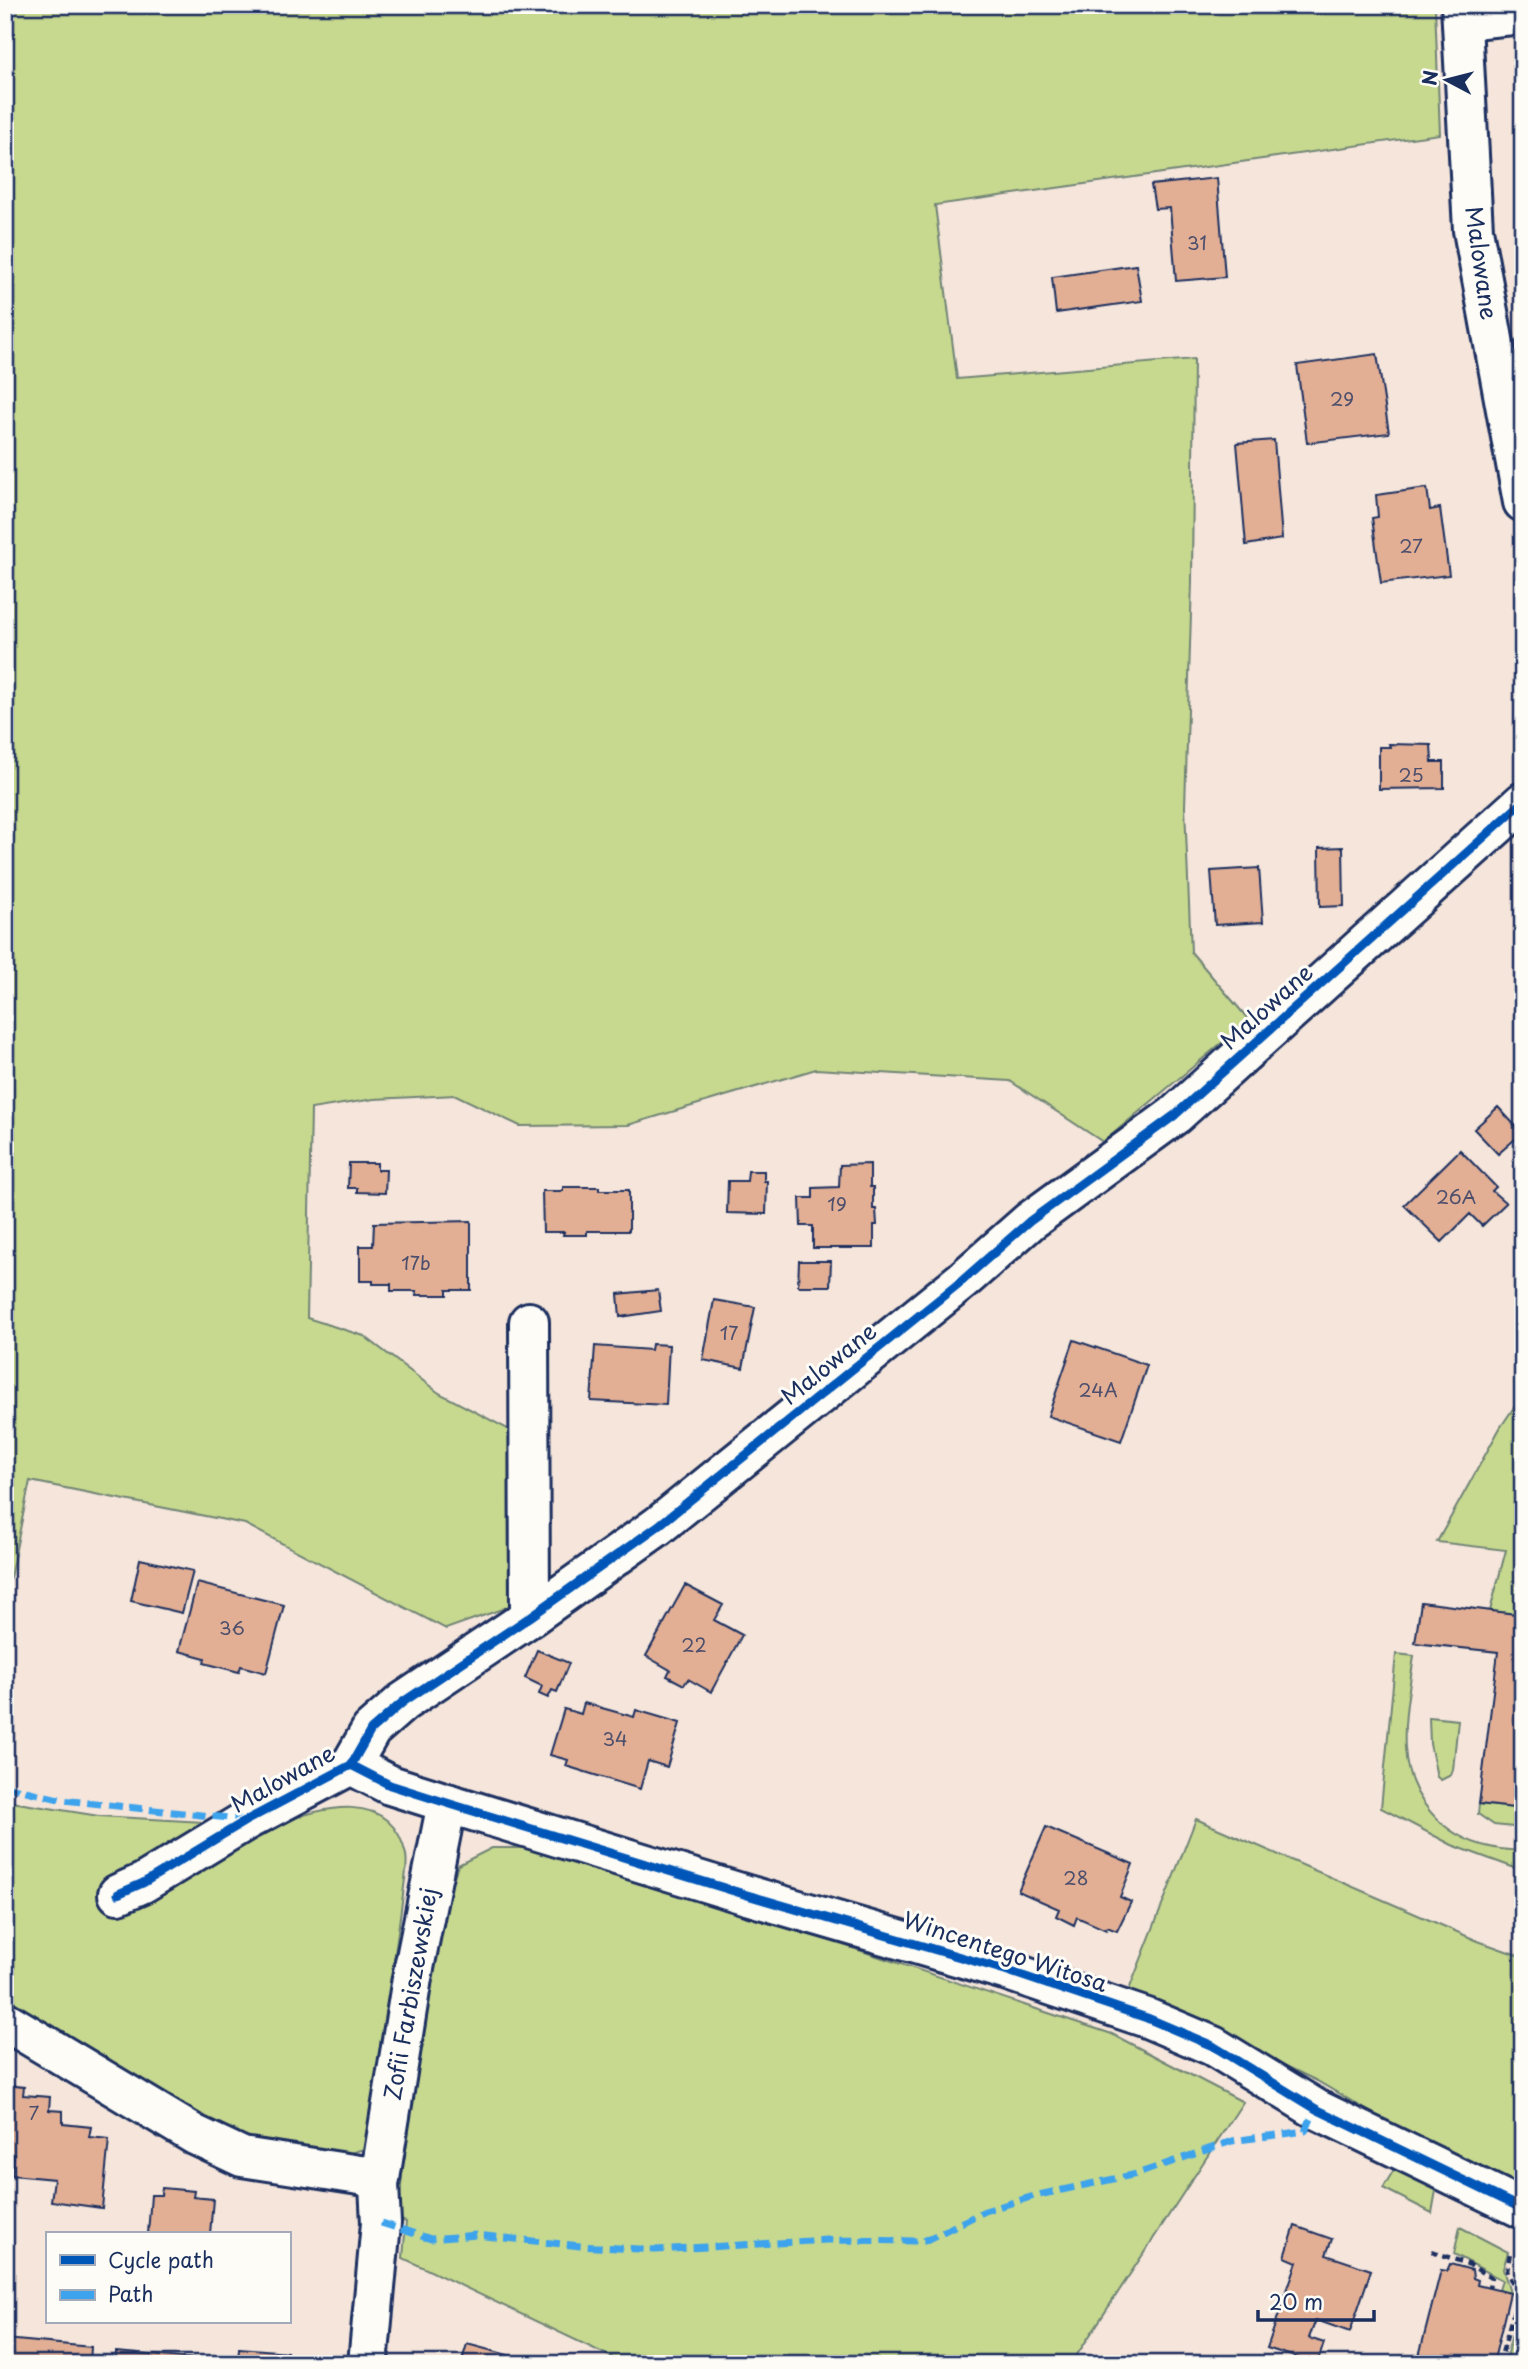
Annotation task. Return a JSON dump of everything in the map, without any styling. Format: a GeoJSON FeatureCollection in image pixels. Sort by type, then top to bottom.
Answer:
{"type":"FeatureCollection","features":[{"type":"Feature","properties":{"kind":"street","name":"Malowane"},"geometry":{"type":"LineString","coordinates":[[1523,14],[1461,13],[1473,230],[1523,502]]}},
{"type":"Feature","properties":{"kind":"street","name":"Malowane"},"geometry":{"type":"LineString","coordinates":[[118,1894],[143,1883],[247,1820],[351,1765],[371,1730],[403,1702],[658,1526],[962,1280],[1030,1221],[1175,1115],[1523,802]]}},
{"type":"Feature","properties":{"kind":"street"},"geometry":{"type":"LineString","coordinates":[[529,1322],[530,1616]]}},
{"type":"Feature","properties":{"kind":"street","name":"Wincentego Witosa"},"geometry":{"type":"LineString","coordinates":[[351,1765],[390,1785],[447,1804],[1005,1970],[1147,2018],[1213,2046],[1316,2109],[1523,2209]]}},
{"type":"Feature","properties":{"kind":"street","name":"Zofii Farbiszewskiej"},"geometry":{"type":"LineString","coordinates":[[368,2364],[380,2223],[379,2185],[412,1978],[447,1804]]}},
{"type":"Feature","properties":{"kind":"street"},"geometry":{"type":"LineString","coordinates":[[5,2021],[195,2135],[242,2157],[366,2176],[379,2185]]}},
{"type":"Feature","properties":{"kind":"path"},"geometry":{"type":"LineString","coordinates":[[1432,2250],[1470,2265],[1491,2278],[1489,2288]]}},
{"type":"Feature","properties":{"kind":"path"},"geometry":{"type":"LineString","coordinates":[[1510,2253],[1507,2271],[1518,2297]]}},
{"type":"Feature","properties":{"kind":"path"},"geometry":{"type":"LineString","coordinates":[[1499,2364],[1518,2297],[1523,2290]]}},
{"type":"Feature","properties":{"kind":"green space"},"geometry":{"type":"Polygon","coordinates":[[[5,5],[1435,5],[1440,134],[935,205],[957,379],[1194,359],[1192,581],[1185,807],[1191,952],[1249,1020],[1103,1142],[1010,1081],[816,1069],[628,1125],[520,1126],[456,1095],[374,1099],[311,1109],[307,1318],[364,1336],[439,1393],[519,1435],[519,1603],[446,1629],[245,1524],[30,1481],[5,1602],[5,5]]]}},
{"type":"Feature","properties":{"kind":"green space"},"geometry":{"type":"Polygon","coordinates":[[[1523,1394],[1523,1615],[1490,1611],[1506,1550],[1437,1542],[1500,1428],[1523,1394]]]}},
{"type":"Feature","properties":{"kind":"green space"},"geometry":{"type":"Polygon","coordinates":[[[1396,1654],[1414,1656],[1406,1713],[1405,1748],[1413,1783],[1421,1798],[1443,1824],[1457,1834],[1490,1847],[1523,1851],[1523,1871],[1452,1845],[1381,1808],[1396,1654]]]}},
{"type":"Feature","properties":{"kind":"green space"},"geometry":{"type":"Polygon","coordinates":[[[1429,1717],[1458,1720],[1453,1770],[1451,1775],[1441,1780],[1437,1777],[1430,1744],[1429,1717]]]}},
{"type":"Feature","properties":{"kind":"green space"},"geometry":{"type":"Polygon","coordinates":[[[5,1801],[99,1816],[273,1826],[332,1809],[370,1811],[386,1819],[398,1833],[407,1866],[376,2095],[364,2149],[340,2156],[232,2136],[5,1999],[5,1801]]]}},
{"type":"Feature","properties":{"kind":"green space"},"geometry":{"type":"Polygon","coordinates":[[[1479,1804],[1523,1809],[1523,1828],[1494,1825],[1478,1814],[1479,1804]]]}},
{"type":"Feature","properties":{"kind":"green space"},"geometry":{"type":"Polygon","coordinates":[[[1196,1819],[1478,1941],[1523,1957],[1523,2189],[1384,2120],[1317,2081],[1129,1990],[1196,1819]]]}},
{"type":"Feature","properties":{"kind":"green space"},"geometry":{"type":"Polygon","coordinates":[[[492,1848],[550,1848],[1112,2034],[1243,2102],[1071,2364],[626,2364],[403,2258],[406,2222],[398,2219],[406,2131],[447,1898],[458,1865],[492,1848]]]}},
{"type":"Feature","properties":{"kind":"green space"},"geometry":{"type":"Polygon","coordinates":[[[1396,2166],[1437,2185],[1432,2213],[1383,2188],[1396,2166]]]}},
{"type":"Feature","properties":{"kind":"green space"},"geometry":{"type":"Polygon","coordinates":[[[1460,2227],[1508,2252],[1503,2269],[1510,2293],[1499,2290],[1502,2280],[1454,2254],[1460,2227]]]}},
{"type":"Feature","properties":{"kind":"green space"},"geometry":{"type":"Polygon","coordinates":[[[1523,2295],[1523,2337],[1516,2364],[1504,2364],[1523,2295]]]}},
{"type":"Feature","properties":{"kind":"building"},"geometry":{"type":"Polygon","coordinates":[[[1217,178],[1225,277],[1176,281],[1170,208],[1155,209],[1151,185],[1217,178]]]}},
{"type":"Feature","properties":{"kind":"building"},"geometry":{"type":"Polygon","coordinates":[[[1136,265],[1142,301],[1056,313],[1052,277],[1136,265]]]}},
{"type":"Feature","properties":{"kind":"building"},"geometry":{"type":"Polygon","coordinates":[[[1377,354],[1389,433],[1307,443],[1297,365],[1377,354]]]}},
{"type":"Feature","properties":{"kind":"building"},"geometry":{"type":"Polygon","coordinates":[[[1274,440],[1282,539],[1246,545],[1237,443],[1274,440]]]}},
{"type":"Feature","properties":{"kind":"building"},"geometry":{"type":"Polygon","coordinates":[[[1427,488],[1430,510],[1440,508],[1449,575],[1381,583],[1372,518],[1378,517],[1376,495],[1427,488]]]}},
{"type":"Feature","properties":{"kind":"building"},"geometry":{"type":"Polygon","coordinates":[[[1389,744],[1431,745],[1432,762],[1444,762],[1444,788],[1379,789],[1379,747],[1390,747],[1389,744]]]}},
{"type":"Feature","properties":{"kind":"building"},"geometry":{"type":"Polygon","coordinates":[[[1343,847],[1344,906],[1320,907],[1319,848],[1343,847]]]}},
{"type":"Feature","properties":{"kind":"building"},"geometry":{"type":"Polygon","coordinates":[[[1259,868],[1263,922],[1215,925],[1211,871],[1259,868]]]}},
{"type":"Feature","properties":{"kind":"building"},"geometry":{"type":"Polygon","coordinates":[[[1498,1107],[1522,1133],[1498,1154],[1474,1129],[1498,1107]]]}},
{"type":"Feature","properties":{"kind":"building"},"geometry":{"type":"Polygon","coordinates":[[[1460,1150],[1496,1187],[1492,1191],[1506,1203],[1482,1226],[1470,1214],[1442,1242],[1404,1205],[1460,1150]]]}},
{"type":"Feature","properties":{"kind":"building"},"geometry":{"type":"Polygon","coordinates":[[[349,1163],[377,1163],[377,1170],[386,1170],[385,1193],[357,1192],[357,1188],[348,1188],[349,1163]]]}},
{"type":"Feature","properties":{"kind":"building"},"geometry":{"type":"Polygon","coordinates":[[[870,1164],[870,1187],[873,1187],[873,1209],[876,1209],[877,1225],[874,1225],[874,1248],[813,1248],[813,1226],[801,1226],[800,1198],[813,1198],[813,1188],[839,1187],[840,1165],[870,1164]]]}},
{"type":"Feature","properties":{"kind":"building"},"geometry":{"type":"Polygon","coordinates":[[[748,1171],[764,1171],[764,1181],[767,1181],[766,1214],[727,1213],[728,1181],[747,1181],[748,1171]]]}},
{"type":"Feature","properties":{"kind":"building"},"geometry":{"type":"Polygon","coordinates":[[[563,1187],[629,1190],[629,1231],[587,1231],[587,1235],[543,1232],[542,1191],[563,1191],[563,1187]]]}},
{"type":"Feature","properties":{"kind":"building"},"geometry":{"type":"Polygon","coordinates":[[[471,1221],[471,1290],[447,1290],[447,1295],[416,1295],[417,1291],[391,1291],[391,1284],[360,1281],[360,1246],[373,1246],[374,1223],[471,1221]]]}},
{"type":"Feature","properties":{"kind":"building"},"geometry":{"type":"Polygon","coordinates":[[[799,1261],[831,1261],[830,1286],[798,1286],[799,1261]]]}},
{"type":"Feature","properties":{"kind":"building"},"geometry":{"type":"Polygon","coordinates":[[[658,1290],[661,1311],[620,1317],[618,1294],[658,1290]]]}},
{"type":"Feature","properties":{"kind":"building"},"geometry":{"type":"Polygon","coordinates":[[[714,1300],[755,1307],[743,1368],[703,1360],[714,1300]]]}},
{"type":"Feature","properties":{"kind":"building"},"geometry":{"type":"Polygon","coordinates":[[[1074,1340],[1147,1365],[1121,1441],[1048,1416],[1074,1340]]]}},
{"type":"Feature","properties":{"kind":"building"},"geometry":{"type":"Polygon","coordinates":[[[652,1344],[669,1345],[666,1405],[591,1401],[595,1346],[651,1350],[652,1344]]]}},
{"type":"Feature","properties":{"kind":"building"},"geometry":{"type":"Polygon","coordinates":[[[140,1559],[193,1571],[182,1613],[131,1601],[140,1559]]]}},
{"type":"Feature","properties":{"kind":"building"},"geometry":{"type":"Polygon","coordinates":[[[197,1583],[284,1605],[266,1673],[241,1666],[239,1672],[204,1663],[205,1658],[179,1651],[197,1583]]]}},
{"type":"Feature","properties":{"kind":"building"},"geometry":{"type":"Polygon","coordinates":[[[685,1585],[723,1605],[714,1620],[742,1635],[711,1692],[688,1679],[684,1685],[667,1676],[670,1670],[646,1656],[685,1585]]]}},
{"type":"Feature","properties":{"kind":"building"},"geometry":{"type":"Polygon","coordinates":[[[1421,1602],[1523,1615],[1523,1809],[1479,1804],[1498,1652],[1415,1643],[1421,1602]]]}},
{"type":"Feature","properties":{"kind":"building"},"geometry":{"type":"Polygon","coordinates":[[[537,1650],[569,1663],[557,1692],[552,1690],[548,1698],[539,1694],[542,1686],[525,1678],[537,1650]]]}},
{"type":"Feature","properties":{"kind":"building"},"geometry":{"type":"Polygon","coordinates":[[[584,1703],[634,1717],[636,1710],[680,1723],[667,1767],[648,1761],[640,1789],[566,1766],[568,1760],[550,1755],[564,1709],[581,1714],[584,1703]]]}},
{"type":"Feature","properties":{"kind":"building"},"geometry":{"type":"Polygon","coordinates":[[[1046,1827],[1133,1864],[1120,1897],[1131,1902],[1117,1931],[1107,1927],[1106,1930],[1077,1917],[1074,1925],[1056,1916],[1059,1909],[1018,1891],[1046,1827]]]}},
{"type":"Feature","properties":{"kind":"building"},"geometry":{"type":"Polygon","coordinates":[[[5,2085],[24,2087],[23,2095],[50,2097],[49,2110],[63,2111],[63,2124],[91,2127],[89,2137],[109,2139],[102,2208],[51,2201],[54,2179],[12,2175],[14,2155],[5,2154],[5,2085]]]}},
{"type":"Feature","properties":{"kind":"building"},"geometry":{"type":"Polygon","coordinates":[[[162,2188],[194,2191],[193,2197],[213,2199],[210,2232],[148,2232],[151,2195],[161,2195],[162,2188]]]}},
{"type":"Feature","properties":{"kind":"building"},"geometry":{"type":"Polygon","coordinates":[[[1295,2226],[1332,2239],[1326,2255],[1371,2270],[1350,2332],[1316,2320],[1309,2338],[1324,2343],[1317,2364],[1267,2348],[1297,2262],[1285,2257],[1295,2226]]]}},
{"type":"Feature","properties":{"kind":"building"},"geometry":{"type":"Polygon","coordinates":[[[1450,2264],[1472,2270],[1473,2278],[1478,2280],[1477,2285],[1510,2293],[1493,2364],[1451,2364],[1419,2356],[1441,2270],[1447,2271],[1450,2264]]]}},
{"type":"Feature","properties":{"kind":"building"},"geometry":{"type":"Polygon","coordinates":[[[5,2339],[91,2347],[90,2364],[5,2364],[5,2339]]]}},
{"type":"Feature","properties":{"kind":"building"},"geometry":{"type":"Polygon","coordinates":[[[467,2344],[541,2364],[461,2364],[467,2344]]]}},
{"type":"Feature","properties":{"kind":"building"},"geometry":{"type":"Polygon","coordinates":[[[239,2348],[287,2352],[285,2364],[238,2364],[239,2348]]]}},
{"type":"Feature","properties":{"kind":"building"},"geometry":{"type":"Polygon","coordinates":[[[116,2352],[194,2359],[194,2364],[115,2364],[116,2352]]]}},
{"type":"Feature","properties":{"kind":"marked path"},"geometry":{"type":"LineString","coordinates":[[5,1786],[63,1800],[247,1820]]}},
{"type":"Feature","properties":{"kind":"marked path"},"geometry":{"type":"LineString","coordinates":[[381,2223],[431,2239],[477,2235],[580,2246],[656,2250],[827,2240],[924,2241],[985,2211],[1034,2196],[1137,2174],[1232,2141],[1305,2131],[1316,2109]]}},
{"type":"Feature","properties":{"kind":"cycle path"},"geometry":{"type":"LineString","coordinates":[[118,1894],[143,1883],[247,1820],[351,1765],[371,1730],[403,1702],[530,1617],[658,1526],[963,1280],[1030,1221],[1175,1115],[1523,802]]}},
{"type":"Feature","properties":{"kind":"cycle path"},"geometry":{"type":"LineString","coordinates":[[351,1765],[390,1785],[747,1895],[1005,1970],[1147,2018],[1213,2046],[1316,2109],[1523,2209]]}}]}
